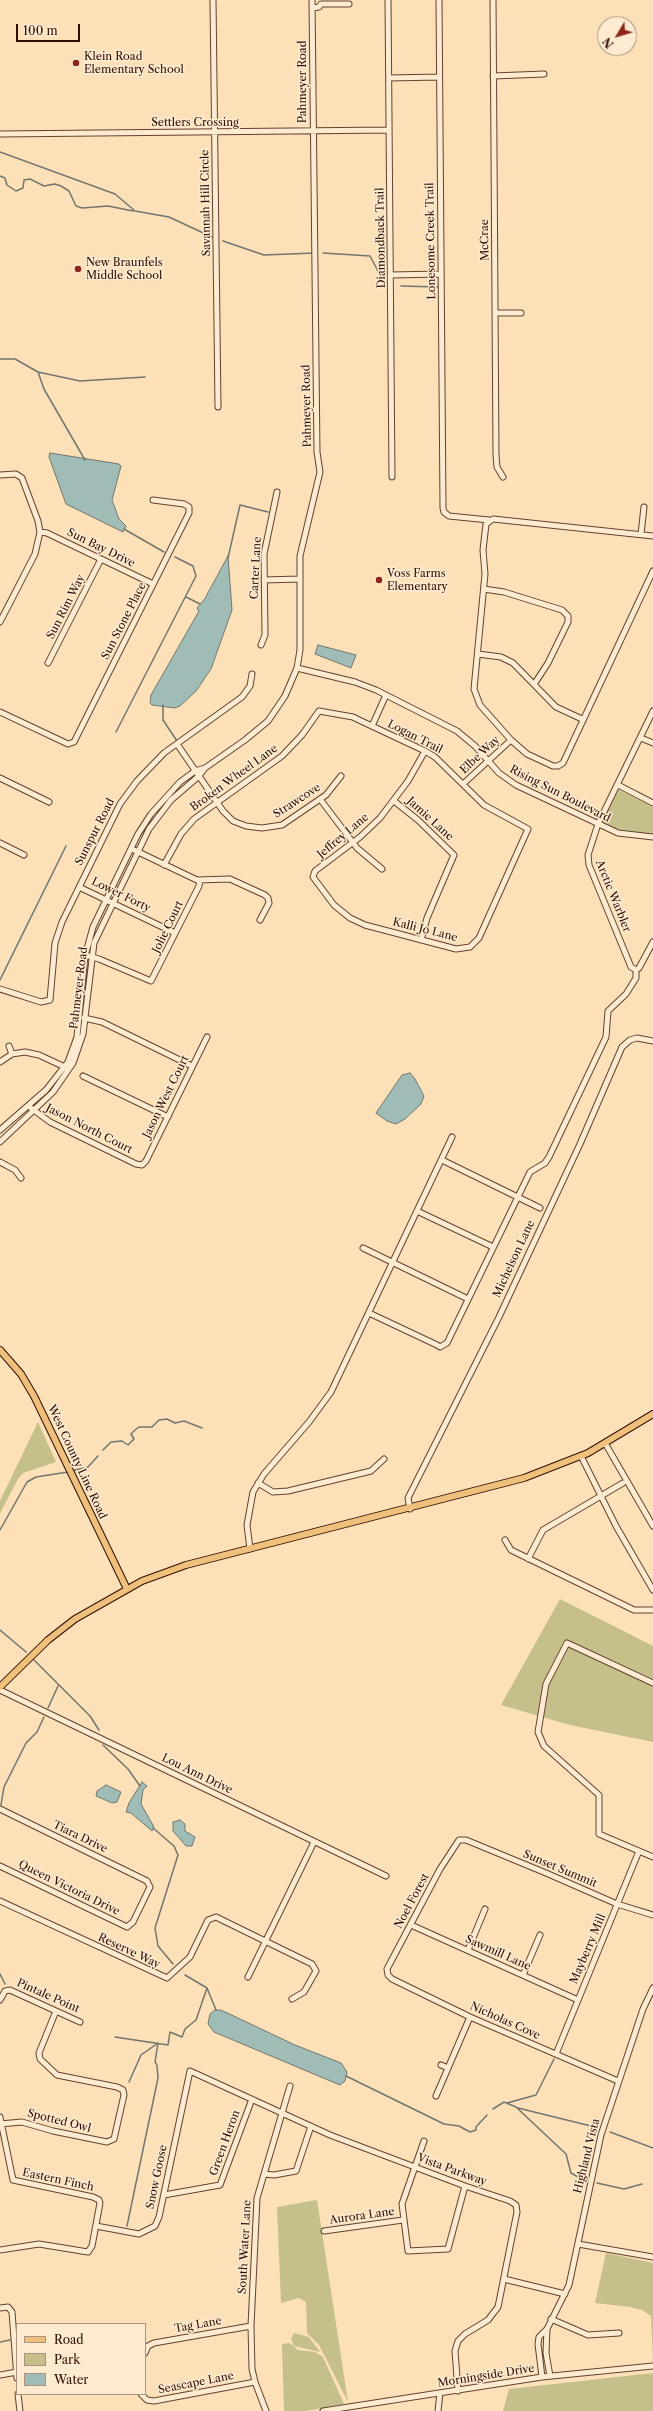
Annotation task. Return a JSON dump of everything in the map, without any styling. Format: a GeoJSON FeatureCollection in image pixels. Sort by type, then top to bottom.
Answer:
{"type":"FeatureCollection","features":[{"type":"Feature","properties":{"kind":"main road","name":"West County Line Road"},"geometry":{"type":"LineString","coordinates":[[0,1350],[27,1383],[127,1588]]}},
{"type":"Feature","properties":{"kind":"main road"},"geometry":{"type":"LineString","coordinates":[[0,1688],[26,1660],[59,1631],[88,1610],[127,1588],[186,1565],[410,1509],[524,1478],[581,1456],[605,1444],[653,1414]]}},
{"type":"Feature","properties":{"kind":"street","name":"Savannah Hill Circle"},"geometry":{"type":"LineString","coordinates":[[213,0],[216,134],[218,407]]}},
{"type":"Feature","properties":{"kind":"street","name":"Pahmeyer Road"},"geometry":{"type":"LineString","coordinates":[[0,1142],[52,1084],[64,1067],[75,1044],[83,1018],[91,956],[95,940],[137,851],[158,815],[171,800],[205,768],[245,740],[268,720],[283,701],[297,668],[300,650],[299,579],[302,545],[320,472],[317,452],[312,0]]}},
{"type":"Feature","properties":{"kind":"street","name":"Diamondback Trail"},"geometry":{"type":"LineString","coordinates":[[388,0],[392,476]]}},
{"type":"Feature","properties":{"kind":"street","name":"Lonesome Creek Trail"},"geometry":{"type":"LineString","coordinates":[[439,0],[443,508],[446,515],[489,520]]}},
{"type":"Feature","properties":{"kind":"street","name":"McCrae"},"geometry":{"type":"LineString","coordinates":[[493,0],[497,467],[503,477]]}},
{"type":"Feature","properties":{"kind":"street"},"geometry":{"type":"LineString","coordinates":[[312,8],[319,7],[321,4],[349,4]]}},
{"type":"Feature","properties":{"kind":"street"},"geometry":{"type":"LineString","coordinates":[[493,76],[544,74]]}},
{"type":"Feature","properties":{"kind":"street"},"geometry":{"type":"LineString","coordinates":[[389,78],[439,78]]}},
{"type":"Feature","properties":{"kind":"street","name":"Settlers Crossing"},"geometry":{"type":"LineString","coordinates":[[0,134],[216,134],[389,130]]}},
{"type":"Feature","properties":{"kind":"street"},"geometry":{"type":"LineString","coordinates":[[391,275],[441,274]]}},
{"type":"Feature","properties":{"kind":"street"},"geometry":{"type":"LineString","coordinates":[[495,313],[521,313]]}},
{"type":"Feature","properties":{"kind":"street"},"geometry":{"type":"LineString","coordinates":[[0,476],[18,475],[23,480],[40,532],[35,554],[0,622]]}},
{"type":"Feature","properties":{"kind":"street","name":"Carter Lane"},"geometry":{"type":"LineString","coordinates":[[261,645],[264,635],[266,541],[277,492]]}},
{"type":"Feature","properties":{"kind":"street","name":"Sun Stone Place"},"geometry":{"type":"LineString","coordinates":[[0,712],[68,744],[72,743],[189,513],[189,507],[184,504],[154,500]]}},
{"type":"Feature","properties":{"kind":"street"},"geometry":{"type":"LineString","coordinates":[[641,534],[644,507]]}},
{"type":"Feature","properties":{"kind":"street"},"geometry":{"type":"LineString","coordinates":[[653,536],[493,519],[489,520],[484,530],[483,550],[486,567],[474,681],[478,699],[511,740],[534,758],[558,766],[563,763],[582,719],[653,571]]}},
{"type":"Feature","properties":{"kind":"street","name":"Sun Bay Drive"},"geometry":{"type":"LineString","coordinates":[[40,532],[47,533],[153,584]]}},
{"type":"Feature","properties":{"kind":"street","name":"Sun Rim Way"},"geometry":{"type":"LineString","coordinates":[[48,663],[101,559]]}},
{"type":"Feature","properties":{"kind":"street"},"geometry":{"type":"LineString","coordinates":[[264,580],[299,579]]}},
{"type":"Feature","properties":{"kind":"street"},"geometry":{"type":"LineString","coordinates":[[484,589],[504,592],[562,610],[568,616],[568,622],[548,663],[535,683]]}},
{"type":"Feature","properties":{"kind":"street"},"geometry":{"type":"LineString","coordinates":[[478,654],[507,660],[517,666],[535,683],[556,707],[582,719]]}},
{"type":"Feature","properties":{"kind":"street","name":"Rising Sun Boulevard"},"geometry":{"type":"LineString","coordinates":[[297,668],[355,682],[386,695],[457,731],[488,762],[511,782],[618,833],[653,837]]}},
{"type":"Feature","properties":{"kind":"street","name":"Sunspur Road"},"geometry":{"type":"LineString","coordinates":[[0,989],[41,1002],[50,1000],[57,936],[113,816],[128,792],[155,762],[177,744],[242,697],[250,686],[252,674]]}},
{"type":"Feature","properties":{"kind":"street"},"geometry":{"type":"LineString","coordinates":[[372,726],[386,695]]}},
{"type":"Feature","properties":{"kind":"street","name":"Logan Trail"},"geometry":{"type":"LineString","coordinates":[[320,711],[353,717],[441,760],[484,806],[528,829]]}},
{"type":"Feature","properties":{"kind":"street","name":"Broken Wheel Lane"},"geometry":{"type":"LineString","coordinates":[[164,865],[175,843],[188,826],[288,751],[320,711]]}},
{"type":"Feature","properties":{"kind":"street","name":"Arctic Warbler"},"geometry":{"type":"LineString","coordinates":[[518,1197],[530,1172],[545,1163],[548,1157],[606,1037],[608,1011],[626,994],[636,978],[636,970],[632,967],[588,860],[588,850],[598,824],[653,712]]}},
{"type":"Feature","properties":{"kind":"street"},"geometry":{"type":"LineString","coordinates":[[641,738],[653,743]]}},
{"type":"Feature","properties":{"kind":"street","name":"Elbe Way"},"geometry":{"type":"LineString","coordinates":[[463,784],[511,740]]}},
{"type":"Feature","properties":{"kind":"street","name":"Strawcove"},"geometry":{"type":"LineString","coordinates":[[177,744],[217,803],[228,816],[238,824],[270,828],[287,822],[320,799],[334,787],[341,776]]}},
{"type":"Feature","properties":{"kind":"street","name":"Jeffrey Lane"},"geometry":{"type":"LineString","coordinates":[[313,875],[353,843],[380,818],[408,781],[424,751]]}},
{"type":"Feature","properties":{"kind":"street","name":"Pahmeyer Road"},"geometry":{"type":"LineString","coordinates":[[0,1130],[56,1089],[70,1070],[82,1042],[85,956],[93,927],[131,849],[158,805],[195,771],[205,768]]}},
{"type":"Feature","properties":{"kind":"street"},"geometry":{"type":"LineString","coordinates":[[0,778],[49,802]]}},
{"type":"Feature","properties":{"kind":"street"},"geometry":{"type":"LineString","coordinates":[[618,785],[653,804]]}},
{"type":"Feature","properties":{"kind":"street"},"geometry":{"type":"LineString","coordinates":[[320,799],[353,843],[382,869]]}},
{"type":"Feature","properties":{"kind":"street","name":"Jamie Lane"},"geometry":{"type":"LineString","coordinates":[[394,801],[418,820],[454,855],[427,918],[420,940]]}},
{"type":"Feature","properties":{"kind":"street","name":"Kalli Jo Lane"},"geometry":{"type":"LineString","coordinates":[[313,875],[329,900],[350,918],[365,925],[461,950],[470,947],[477,942],[528,829]]}},
{"type":"Feature","properties":{"kind":"street"},"geometry":{"type":"LineString","coordinates":[[0,843],[24,856]]}},
{"type":"Feature","properties":{"kind":"street"},"geometry":{"type":"LineString","coordinates":[[131,849],[200,880],[230,879],[268,898],[268,906],[260,920]]}},
{"type":"Feature","properties":{"kind":"street","name":"Jolie Court"},"geometry":{"type":"LineString","coordinates":[[91,956],[151,981],[199,886],[200,880]]}},
{"type":"Feature","properties":{"kind":"street","name":"Lower Forty"},"geometry":{"type":"LineString","coordinates":[[79,887],[175,933]]}},
{"type":"Feature","properties":{"kind":"street"},"geometry":{"type":"LineString","coordinates":[[636,970],[639,968],[653,942]]}},
{"type":"Feature","properties":{"kind":"street"},"geometry":{"type":"LineString","coordinates":[[85,956],[91,956]]}},
{"type":"Feature","properties":{"kind":"street"},"geometry":{"type":"LineString","coordinates":[[83,1018],[102,1022],[192,1066]]}},
{"type":"Feature","properties":{"kind":"street","name":"Jason West Court"},"geometry":{"type":"LineString","coordinates":[[142,1165],[146,1161],[207,1037]]}},
{"type":"Feature","properties":{"kind":"street","name":"Michelson Lane"},"geometry":{"type":"LineString","coordinates":[[410,1509],[408,1498],[499,1316],[622,1047],[630,1040],[637,1038],[653,1041]]}},
{"type":"Feature","properties":{"kind":"street"},"geometry":{"type":"LineString","coordinates":[[9,1046],[12,1054]]}},
{"type":"Feature","properties":{"kind":"street"},"geometry":{"type":"LineString","coordinates":[[0,1062],[12,1054],[32,1053],[70,1070]]}},
{"type":"Feature","properties":{"kind":"street"},"geometry":{"type":"LineString","coordinates":[[83,1076],[168,1117]]}},
{"type":"Feature","properties":{"kind":"street","name":"Jason North Court"},"geometry":{"type":"LineString","coordinates":[[31,1108],[50,1122],[136,1164],[142,1165]]}},
{"type":"Feature","properties":{"kind":"street"},"geometry":{"type":"LineString","coordinates":[[250,1549],[247,1525],[248,1507],[258,1483],[309,1422],[331,1392],[452,1137]]}},
{"type":"Feature","properties":{"kind":"street"},"geometry":{"type":"LineString","coordinates":[[442,1160],[540,1208]]}},
{"type":"Feature","properties":{"kind":"street"},"geometry":{"type":"LineString","coordinates":[[0,1162],[15,1170],[21,1178]]}},
{"type":"Feature","properties":{"kind":"street"},"geometry":{"type":"LineString","coordinates":[[369,1313],[444,1347],[518,1197]]}},
{"type":"Feature","properties":{"kind":"street"},"geometry":{"type":"LineString","coordinates":[[417,1211],[493,1247]]}},
{"type":"Feature","properties":{"kind":"street"},"geometry":{"type":"LineString","coordinates":[[362,1248],[468,1299]]}},
{"type":"Feature","properties":{"kind":"street"},"geometry":{"type":"LineString","coordinates":[[605,1444],[653,1526]]}},
{"type":"Feature","properties":{"kind":"street"},"geometry":{"type":"LineString","coordinates":[[581,1456],[601,1496],[653,1590]]}},
{"type":"Feature","properties":{"kind":"street"},"geometry":{"type":"LineString","coordinates":[[258,1483],[273,1492],[288,1492],[371,1471],[384,1459]]}},
{"type":"Feature","properties":{"kind":"street"},"geometry":{"type":"LineString","coordinates":[[528,1559],[544,1530],[623,1483]]}},
{"type":"Feature","properties":{"kind":"street"},"geometry":{"type":"LineString","coordinates":[[505,1540],[510,1550],[634,1610],[643,1612],[653,1610]]}},
{"type":"Feature","properties":{"kind":"street"},"geometry":{"type":"LineString","coordinates":[[653,1683],[567,1643],[546,1684],[538,1732],[544,1746],[599,1795],[599,1834],[653,1857]]}},
{"type":"Feature","properties":{"kind":"street","name":"Lou Ann Drive"},"geometry":{"type":"LineString","coordinates":[[0,1688],[386,1876]]}},
{"type":"Feature","properties":{"kind":"street","name":"Tiara Drive"},"geometry":{"type":"LineString","coordinates":[[0,1809],[150,1883]]}},
{"type":"Feature","properties":{"kind":"street","name":"Sunset Summit"},"geometry":{"type":"LineString","coordinates":[[459,1840],[539,1870],[617,1904],[653,1916]]}},
{"type":"Feature","properties":{"kind":"street","name":"Noel Forest"},"geometry":{"type":"LineString","coordinates":[[388,1975],[387,1969],[454,1845],[459,1840]]}},
{"type":"Feature","properties":{"kind":"street"},"geometry":{"type":"LineString","coordinates":[[248,1977],[264,1940],[314,1842]]}},
{"type":"Feature","properties":{"kind":"street","name":"Mayberry Mill"},"geometry":{"type":"LineString","coordinates":[[556,2054],[639,1851]]}},
{"type":"Feature","properties":{"kind":"street","name":"Queen Victoria Drive"},"geometry":{"type":"LineString","coordinates":[[0,1866],[127,1927],[133,1922],[150,1883]]}},
{"type":"Feature","properties":{"kind":"street","name":"Reserve Way"},"geometry":{"type":"LineString","coordinates":[[0,1901],[167,1978],[190,1957],[211,1917],[264,1940],[316,1967],[316,1971],[304,1992],[292,2000]]}},
{"type":"Feature","properties":{"kind":"street"},"geometry":{"type":"LineString","coordinates":[[468,1950],[485,1909]]}},
{"type":"Feature","properties":{"kind":"street","name":"Sawmill Lane"},"geometry":{"type":"LineString","coordinates":[[411,1925],[578,2000]]}},
{"type":"Feature","properties":{"kind":"street"},"geometry":{"type":"LineString","coordinates":[[523,1975],[540,1935]]}},
{"type":"Feature","properties":{"kind":"street","name":"Nicholas Cove"},"geometry":{"type":"LineString","coordinates":[[388,1975],[392,1979],[470,2017],[618,2081]]}},
{"type":"Feature","properties":{"kind":"street","name":"Highland Vista"},"geometry":{"type":"LineString","coordinates":[[542,2377],[538,2344],[539,2337],[547,2329],[569,2285],[597,2151],[618,2081],[643,2009],[653,1988]]}},
{"type":"Feature","properties":{"kind":"street","name":"Pintale Point"},"geometry":{"type":"LineString","coordinates":[[0,2000],[7,1990],[80,2022]]}},
{"type":"Feature","properties":{"kind":"street","name":"Spotted Owl"},"geometry":{"type":"LineString","coordinates":[[1,2124],[22,2122],[56,2132],[107,2142],[112,2141],[122,2103],[123,2090],[117,2087],[61,2076],[42,2062],[39,2055],[56,2011]]}},
{"type":"Feature","properties":{"kind":"street"},"geometry":{"type":"LineString","coordinates":[[436,2096],[470,2017]]}},
{"type":"Feature","properties":{"kind":"street"},"geometry":{"type":"LineString","coordinates":[[441,2065],[448,2068]]}},
{"type":"Feature","properties":{"kind":"street","name":"Vista Parkway"},"geometry":{"type":"LineString","coordinates":[[190,2071],[282,2111],[311,2126],[414,2167],[510,2201],[516,2205],[517,2212],[504,2279],[495,2312],[488,2320],[461,2338],[456,2346],[458,2391]]}},
{"type":"Feature","properties":{"kind":"street","name":"Snow Goose"},"geometry":{"type":"LineString","coordinates":[[96,2226],[130,2234],[149,2231],[155,2226],[159,2217],[164,2195],[190,2071]]}},
{"type":"Feature","properties":{"kind":"street","name":"South Water Lane"},"geometry":{"type":"LineString","coordinates":[[266,2411],[255,2382],[251,2326],[256,2198],[290,2086]]}},
{"type":"Feature","properties":{"kind":"street","name":"Green Heron"},"geometry":{"type":"LineString","coordinates":[[164,2195],[220,2185],[252,2099]]}},
{"type":"Feature","properties":{"kind":"street"},"geometry":{"type":"LineString","coordinates":[[0,2117],[1,2124]]}},
{"type":"Feature","properties":{"kind":"street","name":"Eastern Finch"},"geometry":{"type":"LineString","coordinates":[[1,2124],[13,2180],[99,2200],[100,2205],[96,2226]]}},
{"type":"Feature","properties":{"kind":"street"},"geometry":{"type":"LineString","coordinates":[[264,2174],[274,2175],[296,2171],[311,2126]]}},
{"type":"Feature","properties":{"kind":"street"},"geometry":{"type":"LineString","coordinates":[[424,2141],[402,2204],[408,2251],[448,2249],[465,2186]]}},
{"type":"Feature","properties":{"kind":"street","name":"Aurora Lane"},"geometry":{"type":"LineString","coordinates":[[324,2231],[403,2220]]}},
{"type":"Feature","properties":{"kind":"street"},"geometry":{"type":"LineString","coordinates":[[0,2250],[39,2244],[88,2252],[96,2226]]}},
{"type":"Feature","properties":{"kind":"street"},"geometry":{"type":"LineString","coordinates":[[578,2244],[653,2257]]}},
{"type":"Feature","properties":{"kind":"street"},"geometry":{"type":"LineString","coordinates":[[504,2279],[565,2294]]}},
{"type":"Feature","properties":{"kind":"street"},"geometry":{"type":"LineString","coordinates":[[0,2308],[10,2308],[12,2314],[16,2372],[0,2375]]}},
{"type":"Feature","properties":{"kind":"street"},"geometry":{"type":"LineString","coordinates":[[552,2319],[588,2335],[619,2333]]}},
{"type":"Feature","properties":{"kind":"street","name":"Tag Lane"},"geometry":{"type":"LineString","coordinates":[[146,2351],[148,2346],[251,2326]]}},
{"type":"Feature","properties":{"kind":"street","name":"Highland Vista"},"geometry":{"type":"LineString","coordinates":[[547,2329],[546,2353],[550,2376]]}},
{"type":"Feature","properties":{"kind":"street","name":"Morningside Drive"},"geometry":{"type":"LineString","coordinates":[[323,2411],[542,2377],[653,2366]]}},
{"type":"Feature","properties":{"kind":"street","name":"Seascape Lane"},"geometry":{"type":"LineString","coordinates":[[142,2395],[147,2400],[154,2401],[255,2382]]}},
{"type":"Feature","properties":{"kind":"street"},"geometry":{"type":"LineString","coordinates":[[438,2411],[440,2393]]}},
{"type":"Feature","properties":{"kind":"street"},"geometry":{"type":"LineString","coordinates":[[18,2395],[20,2411]]}},
{"type":"Feature","properties":{"kind":"green space"},"geometry":{"type":"Polygon","coordinates":[[[619,790],[653,807],[653,835],[624,832],[601,822],[619,790]]]}},
{"type":"Feature","properties":{"kind":"green space"},"geometry":{"type":"Polygon","coordinates":[[[38,1422],[56,1462],[23,1473],[18,1479],[0,1513],[0,1501],[38,1422]]]}},
{"type":"Feature","properties":{"kind":"green space"},"geometry":{"type":"Polygon","coordinates":[[[560,1599],[653,1646],[653,1742],[570,1725],[501,1705],[560,1599]]]}},
{"type":"Feature","properties":{"kind":"green space"},"geometry":{"type":"Polygon","coordinates":[[[317,2200],[348,2402],[319,2345],[307,2333],[306,2302],[299,2298],[281,2303],[277,2207],[317,2200]]]}},
{"type":"Feature","properties":{"kind":"green space"},"geometry":{"type":"Polygon","coordinates":[[[606,2253],[653,2263],[653,2359],[651,2316],[642,2310],[630,2307],[595,2303],[606,2253]]]}},
{"type":"Feature","properties":{"kind":"green space"},"geometry":{"type":"Polygon","coordinates":[[[294,2333],[309,2337],[320,2352],[294,2346],[291,2339],[294,2333]]]}},
{"type":"Feature","properties":{"kind":"green space"},"geometry":{"type":"Polygon","coordinates":[[[290,2343],[298,2350],[315,2352],[323,2357],[344,2404],[306,2411],[284,2411],[282,2344],[290,2343]]]}},
{"type":"Feature","properties":{"kind":"green space"},"geometry":{"type":"Polygon","coordinates":[[[653,2373],[653,2411],[503,2411],[509,2389],[653,2373]]]}},
{"type":"Feature","properties":{"kind":"water"},"geometry":{"type":"Polygon","coordinates":[[[50,453],[119,464],[121,466],[112,500],[119,519],[126,526],[123,532],[66,504],[49,457],[50,453]]]}},
{"type":"Feature","properties":{"kind":"water"},"geometry":{"type":"Polygon","coordinates":[[[228,556],[232,610],[211,669],[196,691],[180,706],[175,708],[152,705],[150,703],[151,695],[199,611],[197,608],[204,600],[228,556]]]}},
{"type":"Feature","properties":{"kind":"water"},"geometry":{"type":"Polygon","coordinates":[[[318,645],[356,655],[351,668],[315,654],[318,645]]]}},
{"type":"Feature","properties":{"kind":"water"},"geometry":{"type":"Polygon","coordinates":[[[410,1073],[424,1096],[421,1104],[405,1119],[396,1124],[387,1121],[376,1113],[402,1075],[410,1073]]]}},
{"type":"Feature","properties":{"kind":"water"},"geometry":{"type":"Polygon","coordinates":[[[142,1782],[147,1786],[143,1790],[141,1804],[154,1827],[152,1831],[131,1813],[126,1812],[129,1803],[142,1782]]]}},
{"type":"Feature","properties":{"kind":"water"},"geometry":{"type":"Polygon","coordinates":[[[106,1785],[121,1792],[117,1802],[112,1803],[96,1796],[97,1791],[106,1785]]]}},
{"type":"Feature","properties":{"kind":"water"},"geometry":{"type":"Polygon","coordinates":[[[180,1820],[185,1824],[185,1831],[195,1837],[192,1846],[186,1846],[173,1831],[173,1822],[180,1820]]]}},
{"type":"Feature","properties":{"kind":"water"},"geometry":{"type":"Polygon","coordinates":[[[215,2010],[221,2010],[295,2045],[341,2063],[347,2072],[345,2081],[340,2085],[214,2032],[208,2024],[210,2014],[215,2010]]]}},
{"type":"Feature","properties":{"kind":"waterway"},"geometry":{"type":"LineString","coordinates":[[0,152],[115,194],[135,211],[169,217],[212,237]]}},
{"type":"Feature","properties":{"kind":"waterway"},"geometry":{"type":"LineString","coordinates":[[0,176],[5,178],[7,185],[16,191],[23,188],[24,180],[30,179],[44,186],[55,184],[61,186],[69,191],[76,206],[82,208],[108,206],[133,211]]}},
{"type":"Feature","properties":{"kind":"waterway"},"geometry":{"type":"LineString","coordinates":[[223,241],[264,255],[314,253]]}},
{"type":"Feature","properties":{"kind":"waterway"},"geometry":{"type":"LineString","coordinates":[[323,253],[370,256],[386,286]]}},
{"type":"Feature","properties":{"kind":"waterway"},"geometry":{"type":"LineString","coordinates":[[401,286],[438,287]]}},
{"type":"Feature","properties":{"kind":"waterway"},"geometry":{"type":"LineString","coordinates":[[0,359],[15,359],[38,372],[80,381],[145,377]]}},
{"type":"Feature","properties":{"kind":"waterway"},"geometry":{"type":"LineString","coordinates":[[38,372],[44,389],[85,460]]}},
{"type":"Feature","properties":{"kind":"waterway"},"geometry":{"type":"LineString","coordinates":[[228,558],[240,505],[268,512]]}},
{"type":"Feature","properties":{"kind":"waterway"},"geometry":{"type":"LineString","coordinates":[[124,529],[164,552]]}},
{"type":"Feature","properties":{"kind":"waterway"},"geometry":{"type":"LineString","coordinates":[[116,732],[196,576],[193,566],[175,557]]}},
{"type":"Feature","properties":{"kind":"waterway"},"geometry":{"type":"LineString","coordinates":[[186,597],[200,604]]}},
{"type":"Feature","properties":{"kind":"waterway"},"geometry":{"type":"LineString","coordinates":[[163,705],[163,720],[177,741]]}},
{"type":"Feature","properties":{"kind":"waterway"},"geometry":{"type":"LineString","coordinates":[[0,980],[66,846]]}},
{"type":"Feature","properties":{"kind":"waterway"},"geometry":{"type":"LineString","coordinates":[[103,1450],[111,1442],[122,1441],[128,1445],[134,1439],[131,1434],[135,1430],[139,1427],[152,1427],[159,1420],[167,1419],[175,1423],[184,1421],[202,1428]]}},
{"type":"Feature","properties":{"kind":"waterway"},"geometry":{"type":"LineString","coordinates":[[71,1471],[88,1467],[98,1456]]}},
{"type":"Feature","properties":{"kind":"waterway"},"geometry":{"type":"LineString","coordinates":[[0,1530],[27,1482],[36,1477],[68,1472]]}},
{"type":"Feature","properties":{"kind":"waterway"},"geometry":{"type":"LineString","coordinates":[[0,1630],[26,1652]]}},
{"type":"Feature","properties":{"kind":"waterway"},"geometry":{"type":"LineString","coordinates":[[34,1660],[90,1716],[99,1730]]}},
{"type":"Feature","properties":{"kind":"waterway"},"geometry":{"type":"LineString","coordinates":[[48,1708],[58,1686]]}},
{"type":"Feature","properties":{"kind":"waterway"},"geometry":{"type":"LineString","coordinates":[[1,1805],[4,1787],[26,1743],[37,1732],[44,1717]]}},
{"type":"Feature","properties":{"kind":"waterway"},"geometry":{"type":"LineString","coordinates":[[103,1745],[128,1769],[140,1786]]}},
{"type":"Feature","properties":{"kind":"waterway"},"geometry":{"type":"LineString","coordinates":[[153,1828],[174,1846],[178,1855],[155,1928],[158,1946],[173,1964]]}},
{"type":"Feature","properties":{"kind":"waterway"},"geometry":{"type":"LineString","coordinates":[[0,1974],[5,1984]]}},
{"type":"Feature","properties":{"kind":"waterway"},"geometry":{"type":"LineString","coordinates":[[115,2037],[168,2045],[170,2032],[182,2037],[185,2029],[196,2020],[207,1988],[185,1975]]}},
{"type":"Feature","properties":{"kind":"waterway"},"geometry":{"type":"LineString","coordinates":[[207,1988],[216,2010]]}},
{"type":"Feature","properties":{"kind":"waterway"},"geometry":{"type":"LineString","coordinates":[[129,2082],[141,2055],[158,2043]]}},
{"type":"Feature","properties":{"kind":"waterway"},"geometry":{"type":"LineString","coordinates":[[127,2226],[158,2078],[157,2065],[155,2062],[158,2043]]}},
{"type":"Feature","properties":{"kind":"waterway"},"geometry":{"type":"LineString","coordinates":[[507,2103],[536,2095],[554,2059]]}},
{"type":"Feature","properties":{"kind":"waterway"},"geometry":{"type":"LineString","coordinates":[[346,2076],[444,2124],[459,2126],[470,2132],[476,2130],[476,2127],[487,2115]]}},
{"type":"Feature","properties":{"kind":"waterway"},"geometry":{"type":"LineString","coordinates":[[493,2109],[504,2102],[516,2107],[566,2154],[571,2173],[582,2179]]}},
{"type":"Feature","properties":{"kind":"waterway"},"geometry":{"type":"LineString","coordinates":[[518,2108],[595,2127]]}},
{"type":"Feature","properties":{"kind":"waterway"},"geometry":{"type":"LineString","coordinates":[[610,2132],[653,2148]]}},
{"type":"Feature","properties":{"kind":"waterway"},"geometry":{"type":"LineString","coordinates":[[597,2183],[624,2189],[642,2184]]}},
{"type":"Feature","properties":{"kind":"waterway"},"geometry":{"type":"LineString","coordinates":[[0,2342],[10,2340]]}},
{"type":"Feature","properties":{"kind":"place","name":"Klein Road Elementary School"},"geometry":{"type":"Point","coordinates":[76,63]}},
{"type":"Feature","properties":{"kind":"place","name":"New Braunfels Middle School"},"geometry":{"type":"Point","coordinates":[78,269]}},
{"type":"Feature","properties":{"kind":"place","name":"Voss Farms Elementary"},"geometry":{"type":"Point","coordinates":[379,580]}}]}
